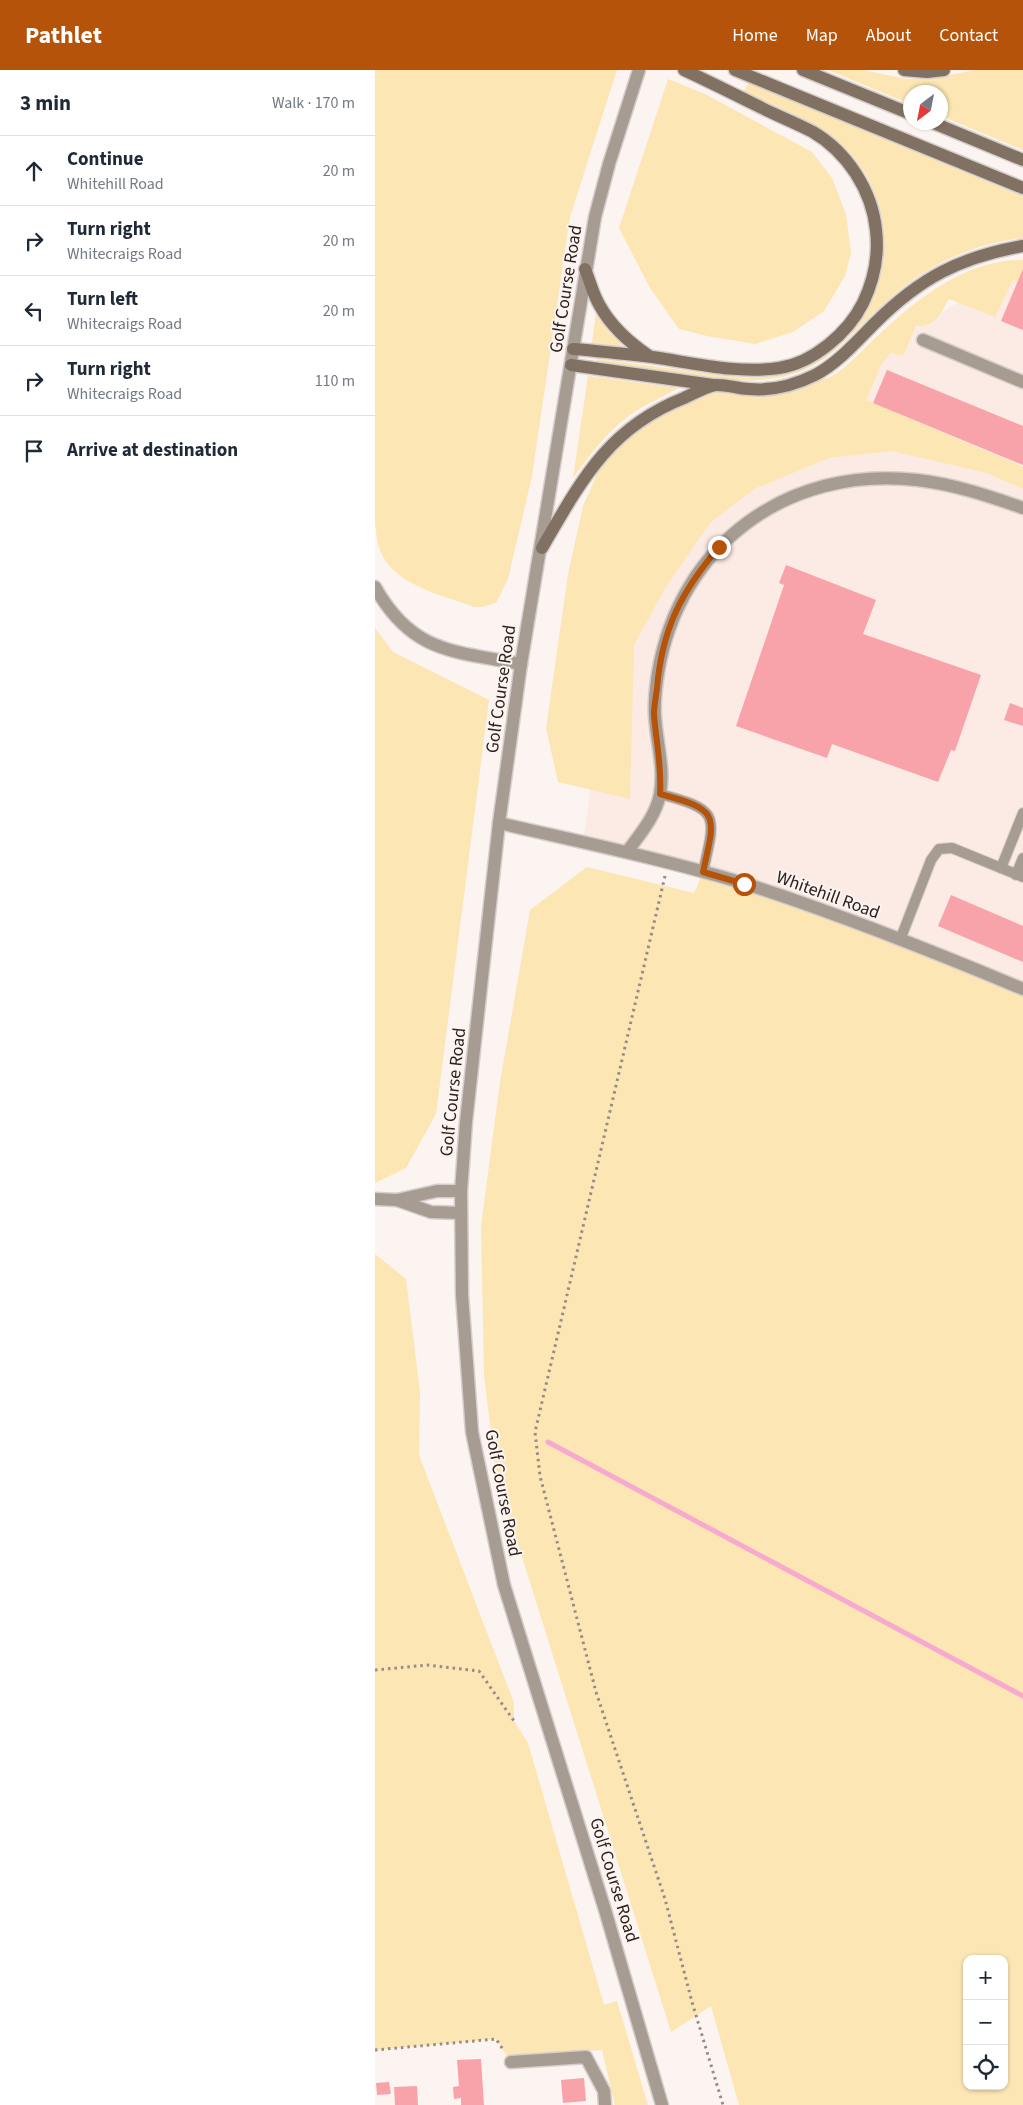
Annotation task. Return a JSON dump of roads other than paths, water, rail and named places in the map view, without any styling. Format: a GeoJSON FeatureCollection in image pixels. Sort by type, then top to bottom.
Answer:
{"type":"FeatureCollection","features":[{"type":"Feature","properties":{"kind":"main road"},"geometry":{"type":"LineString","coordinates":[[573,349],[651,357],[743,371],[780,368],[798,363],[827,345],[850,323],[862,305],[871,285],[876,264],[877,240],[873,213],[859,177],[845,159],[814,133],[683,70]]}},
{"type":"Feature","properties":{"kind":"main road"},"geometry":{"type":"LineString","coordinates":[[735,70],[1023,188]]}},
{"type":"Feature","properties":{"kind":"main road"},"geometry":{"type":"LineString","coordinates":[[803,70],[903,111]]}},
{"type":"Feature","properties":{"kind":"main road"},"geometry":{"type":"LineString","coordinates":[[904,70],[927,72],[944,70]]}},
{"type":"Feature","properties":{"kind":"main road"},"geometry":{"type":"LineString","coordinates":[[948,129],[1023,160]]}},
{"type":"Feature","properties":{"kind":"main road"},"geometry":{"type":"LineString","coordinates":[[571,365],[751,390],[775,388],[816,374],[854,345],[901,299],[929,279],[958,263],[991,252],[1023,246]]}},
{"type":"Feature","properties":{"kind":"main road"},"geometry":{"type":"LineString","coordinates":[[585,269],[599,305],[608,318],[635,346],[651,357]]}},
{"type":"Feature","properties":{"kind":"main road"},"geometry":{"type":"LineString","coordinates":[[541,548],[575,492],[610,445],[650,413],[715,385]]}},
{"type":"Feature","properties":{"kind":"street","name":"Golf Course Road"},"geometry":{"type":"LineString","coordinates":[[639,70],[595,217],[521,664],[499,823],[466,1122],[461,1213],[462,1296],[472,1432],[504,1585],[605,1910],[662,2105]]}},
{"type":"Feature","properties":{"kind":"street"},"geometry":{"type":"LineString","coordinates":[[923,340],[1023,382]]}},
{"type":"Feature","properties":{"kind":"street"},"geometry":{"type":"LineString","coordinates":[[627,852],[647,824],[660,794],[661,764],[654,714],[658,674],[666,634],[679,603],[696,574],[719,547],[744,524],[772,506],[803,492],[847,482],[878,479],[917,480],[957,488],[1023,508]]}},
{"type":"Feature","properties":{"kind":"street"},"geometry":{"type":"LineString","coordinates":[[375,587],[397,620],[420,639],[452,651],[521,664]]}},
{"type":"Feature","properties":{"kind":"street","name":"Whitehill Road"},"geometry":{"type":"LineString","coordinates":[[499,823],[627,852],[744,884],[900,940],[1023,989]]}},
{"type":"Feature","properties":{"kind":"street"},"geometry":{"type":"LineString","coordinates":[[375,1199],[397,1200],[437,1191],[461,1191]]}},
{"type":"Feature","properties":{"kind":"street"},"geometry":{"type":"LineString","coordinates":[[397,1200],[431,1212],[461,1213]]}},
{"type":"Feature","properties":{"kind":"street"},"geometry":{"type":"LineString","coordinates":[[511,2062],[586,2057],[604,2090],[605,2105]]}},
{"type":"Feature","properties":{"kind":"lane"},"geometry":{"type":"LineString","coordinates":[[660,794],[693,803],[702,808],[708,815],[712,824],[711,836],[703,872]]}},
{"type":"Feature","properties":{"kind":"lane"},"geometry":{"type":"LineString","coordinates":[[1001,868],[1023,812]]}},
{"type":"Feature","properties":{"kind":"lane"},"geometry":{"type":"LineString","coordinates":[[900,940],[931,860],[939,849],[952,848],[1020,876],[1023,858]]}},
{"type":"Feature","properties":{"kind":"waterway"},"geometry":{"type":"LineString","coordinates":[[548,1442],[1023,1696]]}}]}
